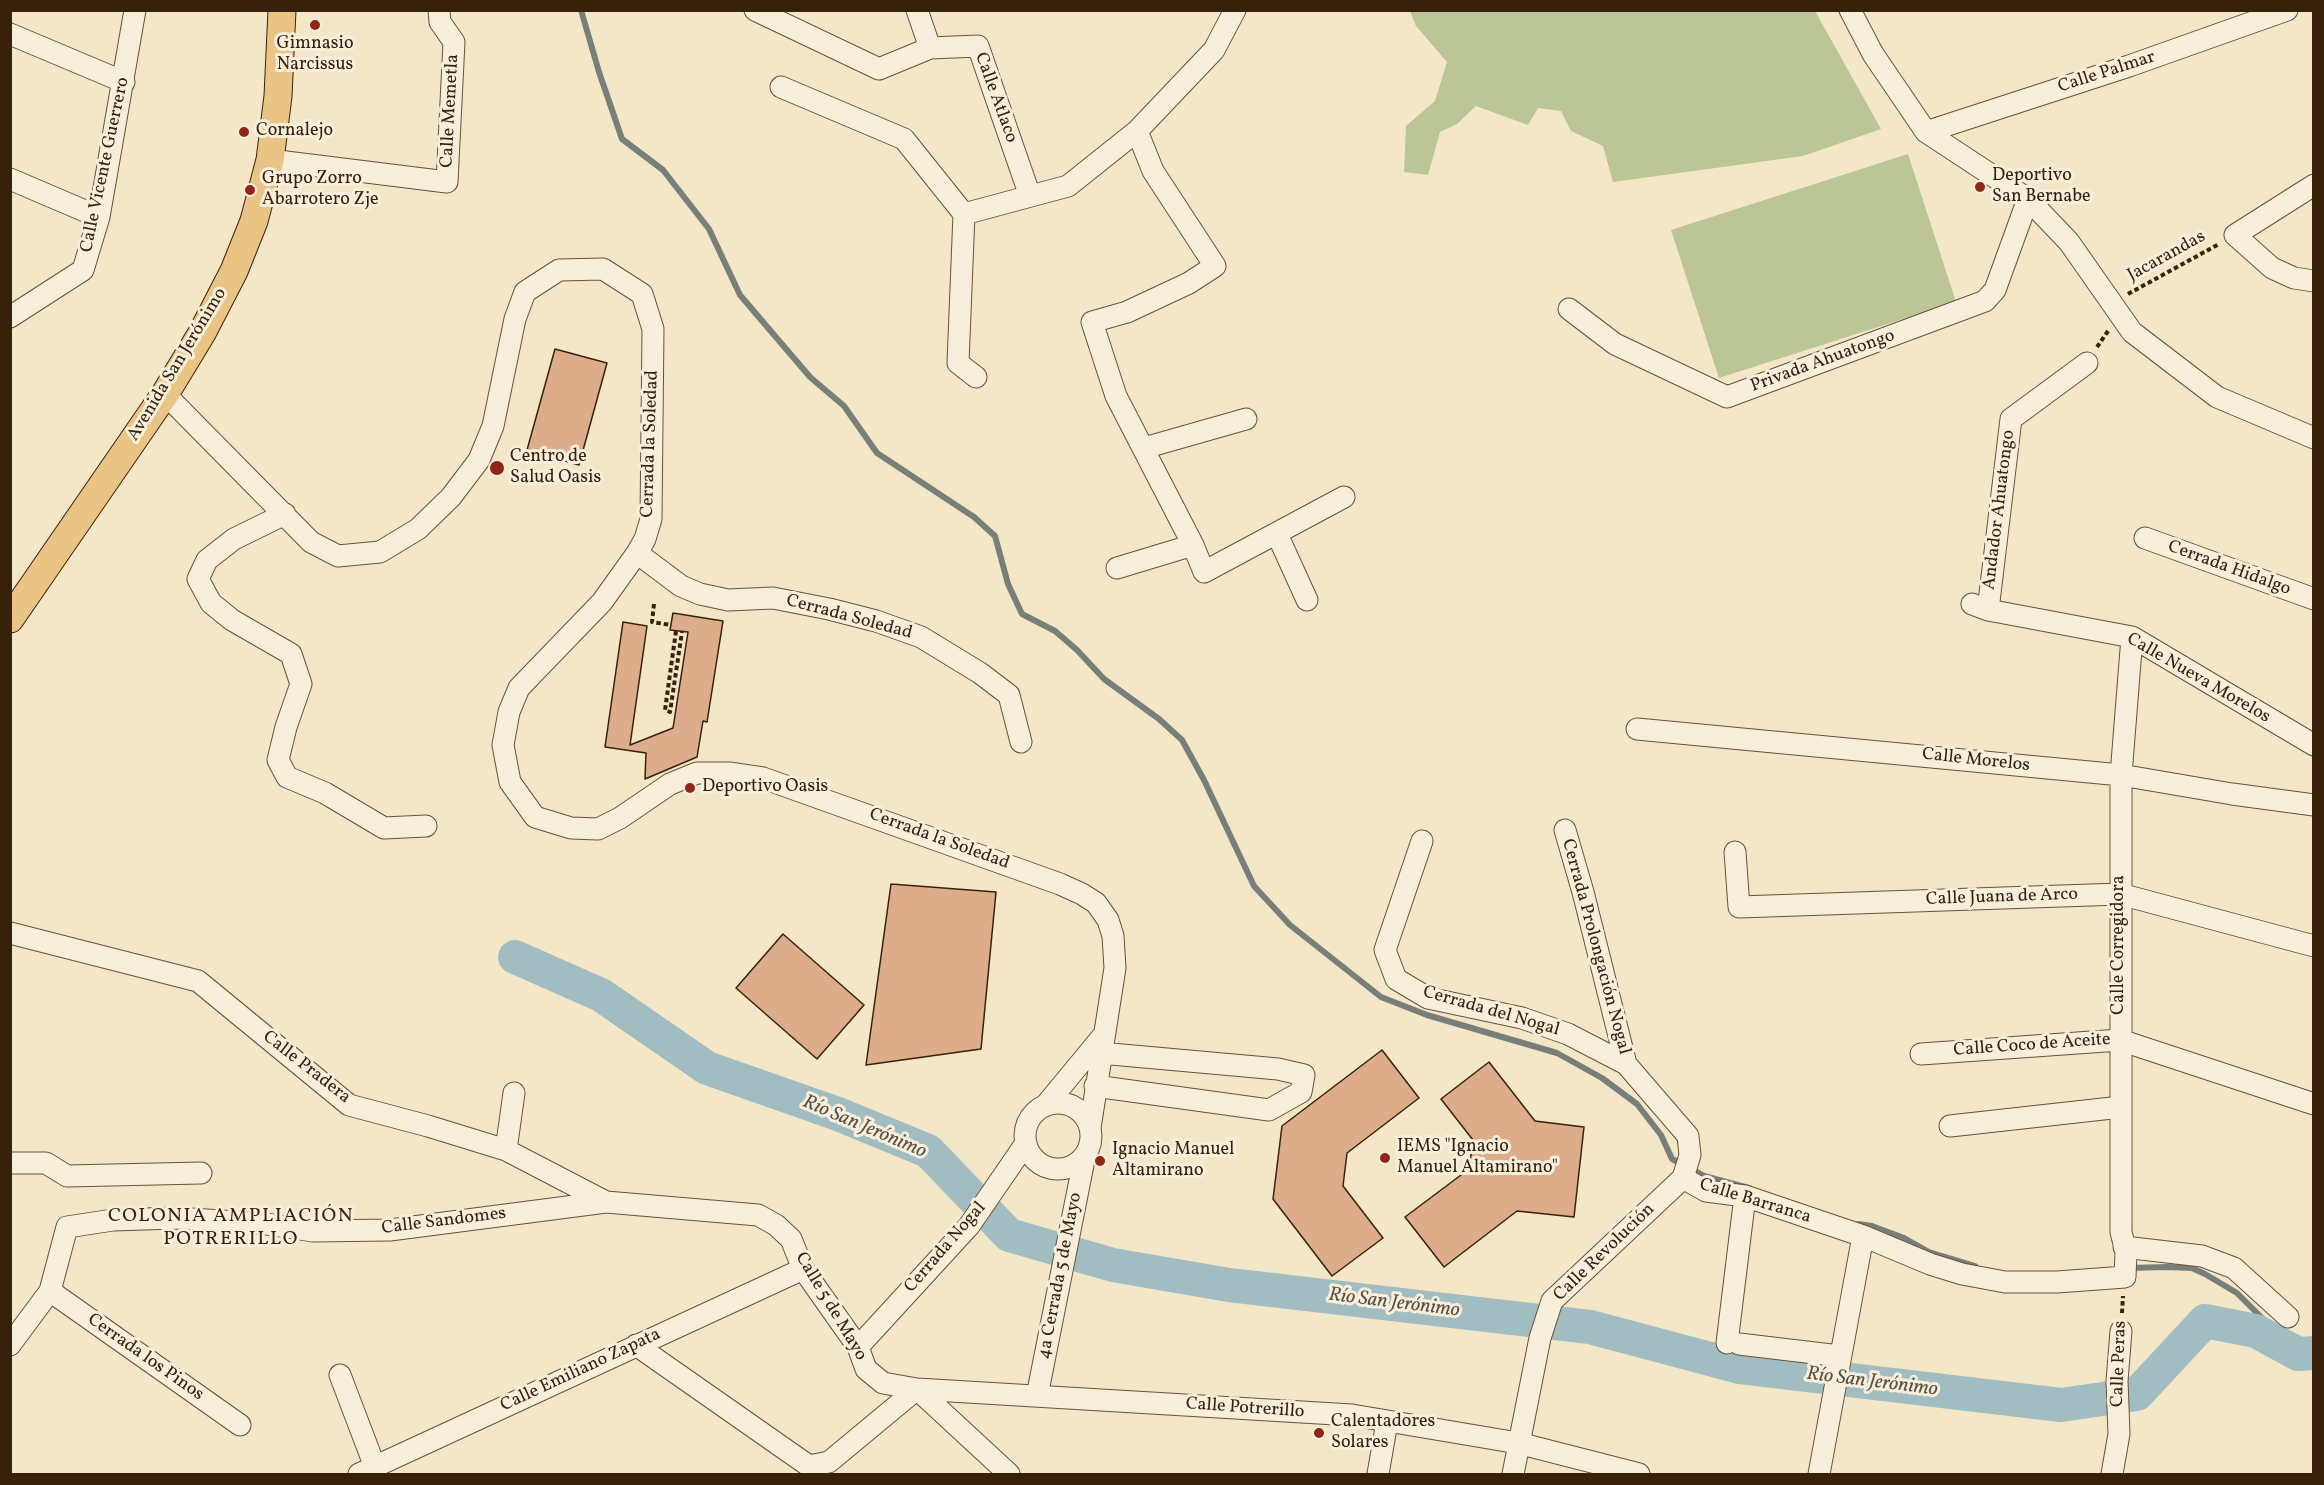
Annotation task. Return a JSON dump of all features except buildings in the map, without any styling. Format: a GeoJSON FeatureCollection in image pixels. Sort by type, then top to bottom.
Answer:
{"type":"FeatureCollection","features":[{"type":"Feature","properties":{"kind":"main road","name":"Avenida San Jerónimo"},"geometry":{"type":"LineString","coordinates":[[10,619],[165,394],[202,333],[234,271],[254,222],[270,160],[278,96],[282,10]]}},
{"type":"Feature","properties":{"kind":"street","name":"Calle Vicente Guerrero"},"geometry":{"type":"LineString","coordinates":[[10,317],[83,270],[99,217],[135,10]]}},
{"type":"Feature","properties":{"kind":"street","name":"Calle Memetla"},"geometry":{"type":"LineString","coordinates":[[270,160],[447,182],[454,42],[440,22],[439,10]]}},
{"type":"Feature","properties":{"kind":"street"},"geometry":{"type":"LineString","coordinates":[[755,10],[879,69],[930,48],[917,10]]}},
{"type":"Feature","properties":{"kind":"street"},"geometry":{"type":"LineString","coordinates":[[964,214],[1068,186],[1137,130],[1214,50],[1235,10]]}},
{"type":"Feature","properties":{"kind":"street"},"geometry":{"type":"LineString","coordinates":[[1850,10],[1873,54],[1926,132],[2028,200],[2068,242],[2132,332],[2217,397],[2313,438]]}},
{"type":"Feature","properties":{"kind":"street","name":"Calle Palmar"},"geometry":{"type":"LineString","coordinates":[[1926,132],[2129,66],[2287,10]]}},
{"type":"Feature","properties":{"kind":"street"},"geometry":{"type":"LineString","coordinates":[[10,34],[124,82]]}},
{"type":"Feature","properties":{"kind":"street","name":"Calle Atlaco"},"geometry":{"type":"LineString","coordinates":[[930,48],[978,46],[1030,196]]}},
{"type":"Feature","properties":{"kind":"street"},"geometry":{"type":"LineString","coordinates":[[781,87],[904,140],[964,214],[958,363],[976,377]]}},
{"type":"Feature","properties":{"kind":"street"},"geometry":{"type":"LineString","coordinates":[[1137,130],[1154,171],[1215,266],[1189,283],[1127,312],[1092,322],[1116,396],[1193,545],[1204,572],[1344,497]]}},
{"type":"Feature","properties":{"kind":"street"},"geometry":{"type":"LineString","coordinates":[[10,179],[99,217]]}},
{"type":"Feature","properties":{"kind":"street"},"geometry":{"type":"LineString","coordinates":[[2313,185],[2235,235],[2272,268],[2294,278],[2313,282]]}},
{"type":"Feature","properties":{"kind":"street","name":"Privada Ahuatongo"},"geometry":{"type":"LineString","coordinates":[[1569,309],[1615,344],[1727,398],[1985,301],[1995,290],[2028,200]]}},
{"type":"Feature","properties":{"kind":"street","name":"Cerrada la Soledad"},"geometry":{"type":"LineString","coordinates":[[165,394],[311,542],[338,556],[380,552],[418,529],[451,497],[479,460],[493,426],[515,319],[525,292],[559,270],[603,269],[642,294],[653,329],[651,519],[645,539],[637,553],[602,602],[519,688],[509,712],[503,745],[510,782],[536,817],[571,828],[598,829],[620,818],[670,784],[697,773],[729,772],[763,778],[1060,884],[1096,903],[1108,920],[1113,936],[1115,968],[1090,1128]]}},
{"type":"Feature","properties":{"kind":"street","name":"Andador Ahuatongo"},"geometry":{"type":"LineString","coordinates":[[1980,607],[2011,419],[2087,363]]}},
{"type":"Feature","properties":{"kind":"street"},"geometry":{"type":"LineString","coordinates":[[1144,448],[1246,419]]}},
{"type":"Feature","properties":{"kind":"street"},"geometry":{"type":"LineString","coordinates":[[2283,424],[2313,421]]}},
{"type":"Feature","properties":{"kind":"street"},"geometry":{"type":"LineString","coordinates":[[285,514],[234,539],[207,560],[198,579],[211,603],[232,620],[291,654],[301,684],[286,727],[278,760],[287,777],[325,793],[384,828],[426,826]]}},
{"type":"Feature","properties":{"kind":"street"},"geometry":{"type":"LineString","coordinates":[[1277,534],[1307,600]]}},
{"type":"Feature","properties":{"kind":"street","name":"Cerrada Hidalgo"},"geometry":{"type":"LineString","coordinates":[[2145,538],[2313,599]]}},
{"type":"Feature","properties":{"kind":"street"},"geometry":{"type":"LineString","coordinates":[[1118,568],[1193,545]]}},
{"type":"Feature","properties":{"kind":"street","name":"Cerrada Soledad"},"geometry":{"type":"LineString","coordinates":[[637,553],[681,586],[700,594],[728,600],[773,598],[876,621],[921,637],[980,673],[1009,695],[1022,742]]}},
{"type":"Feature","properties":{"kind":"street","name":"Calle Nueva Morelos"},"geometry":{"type":"LineString","coordinates":[[1980,607],[2132,637],[2313,745]]}},
{"type":"Feature","properties":{"kind":"street","name":"Calle Corregidora"},"geometry":{"type":"LineString","coordinates":[[2124,1256],[2121,1107],[2121,775],[2132,637]]}},
{"type":"Feature","properties":{"kind":"street","name":"Calle Morelos"},"geometry":{"type":"LineString","coordinates":[[1637,729],[2121,775],[2313,805]]}},
{"type":"Feature","properties":{"kind":"street","name":"Cerrada Prolongación Nogal"},"geometry":{"type":"LineString","coordinates":[[1564,830],[1583,892],[1626,1064]]}},
{"type":"Feature","properties":{"kind":"street","name":"Cerrada del Nogal"},"geometry":{"type":"LineString","coordinates":[[1422,841],[1385,950],[1396,979],[1428,998],[1522,1018],[1568,1034],[1626,1064],[1688,1136],[1690,1155],[1683,1177]]}},
{"type":"Feature","properties":{"kind":"street","name":"Calle Juana de Arco"},"geometry":{"type":"LineString","coordinates":[[1735,852],[1739,907],[2120,894],[2313,946]]}},
{"type":"Feature","properties":{"kind":"street","name":"Calle Pradera"},"geometry":{"type":"LineString","coordinates":[[10,933],[198,981],[349,1105],[506,1150],[606,1202]]}},
{"type":"Feature","properties":{"kind":"street","name":"Calle Coco de Aceite"},"geometry":{"type":"LineString","coordinates":[[1921,1054],[2121,1040],[2313,1104]]}},
{"type":"Feature","properties":{"kind":"street"},"geometry":{"type":"LineString","coordinates":[[1095,1086],[1269,1110],[1301,1092],[1304,1075],[1278,1069],[1102,1045]]}},
{"type":"Feature","properties":{"kind":"street","name":"Cerrada la Soledad"},"geometry":{"type":"LineString","coordinates":[[1045,1106],[1102,1045]]}},
{"type":"Feature","properties":{"kind":"street"},"geometry":{"type":"LineString","coordinates":[[506,1150],[514,1093]]}},
{"type":"Feature","properties":{"kind":"street"},"geometry":{"type":"LineString","coordinates":[[1056,1103],[1078,1109],[1086,1118],[1090,1128],[1091,1142],[1085,1155],[1078,1163],[1068,1167],[1057,1169],[1037,1162],[1030,1154],[1026,1143],[1029,1121],[1045,1106],[1056,1103]]}},
{"type":"Feature","properties":{"kind":"street"},"geometry":{"type":"LineString","coordinates":[[1950,1126],[2121,1107]]}},
{"type":"Feature","properties":{"kind":"street","name":"Cerrada Nogal"},"geometry":{"type":"LineString","coordinates":[[858,1347],[969,1226],[1026,1143]]}},
{"type":"Feature","properties":{"kind":"street","name":"4a Cerrada 5 de Mayo"},"geometry":{"type":"LineString","coordinates":[[1037,1396],[1085,1155]]}},
{"type":"Feature","properties":{"kind":"street"},"geometry":{"type":"LineString","coordinates":[[10,1163],[46,1163],[67,1176],[201,1173]]}},
{"type":"Feature","properties":{"kind":"street","name":"Calle Barranca"},"geometry":{"type":"LineString","coordinates":[[1683,1177],[1706,1191],[1745,1196],[1863,1236],[1930,1264],[1962,1274],[2005,1282],[2057,1282],[2124,1256],[2202,1256],[2234,1268],[2288,1317]]}},
{"type":"Feature","properties":{"kind":"street","name":"Calle Revolución"},"geometry":{"type":"LineString","coordinates":[[1513,1474],[1540,1338],[1552,1301],[1683,1177]]}},
{"type":"Feature","properties":{"kind":"street"},"geometry":{"type":"LineString","coordinates":[[1745,1196],[1733,1343],[1840,1359]]}},
{"type":"Feature","properties":{"kind":"street","name":"Calle Sandomes"},"geometry":{"type":"LineString","coordinates":[[50,1291],[67,1227],[113,1220],[176,1218],[267,1224],[313,1231],[390,1230],[606,1202]]}},
{"type":"Feature","properties":{"kind":"street","name":"Calle 5 de Mayo"},"geometry":{"type":"LineString","coordinates":[[606,1202],[758,1215],[776,1225],[791,1239],[803,1269],[858,1347],[866,1369],[883,1383],[917,1389]]}},
{"type":"Feature","properties":{"kind":"street"},"geometry":{"type":"LineString","coordinates":[[1819,1474],[1863,1236]]}},
{"type":"Feature","properties":{"kind":"street","name":"Calle Emiliano Zapata"},"geometry":{"type":"LineString","coordinates":[[367,1471],[803,1269]]}},
{"type":"Feature","properties":{"kind":"street"},"geometry":{"type":"LineString","coordinates":[[10,1345],[50,1291]]}},
{"type":"Feature","properties":{"kind":"street","name":"Cerrada los Pinos"},"geometry":{"type":"LineString","coordinates":[[50,1291],[240,1425]]}},
{"type":"Feature","properties":{"kind":"street","name":"Calle Peras"},"geometry":{"type":"LineString","coordinates":[[2112,1474],[2119,1434],[2117,1381],[2121,1332]]}},
{"type":"Feature","properties":{"kind":"street"},"geometry":{"type":"LineString","coordinates":[[636,1345],[808,1466],[829,1462],[917,1389],[1009,1474]]}},
{"type":"Feature","properties":{"kind":"street"},"geometry":{"type":"LineString","coordinates":[[340,1375],[367,1471]]}},
{"type":"Feature","properties":{"kind":"street","name":"Calle Potrerillo"},"geometry":{"type":"LineString","coordinates":[[917,1389],[1352,1415],[1518,1443],[1595,1469],[1639,1474]]}},
{"type":"Feature","properties":{"kind":"street"},"geometry":{"type":"LineString","coordinates":[[1378,1474],[1387,1422]]}},
{"type":"Feature","properties":{"kind":"path","name":"Jacarandas"},"geometry":{"type":"LineString","coordinates":[[2115,308],[2235,235]]}},
{"type":"Feature","properties":{"kind":"path"},"geometry":{"type":"LineString","coordinates":[[2087,363],[2115,308]]}},
{"type":"Feature","properties":{"kind":"path"},"geometry":{"type":"LineString","coordinates":[[654,604],[652,622],[671,626]]}},
{"type":"Feature","properties":{"kind":"path"},"geometry":{"type":"LineString","coordinates":[[676,631],[665,711],[670,711],[682,632]]}},
{"type":"Feature","properties":{"kind":"path","name":"Calle Peras"},"geometry":{"type":"LineString","coordinates":[[2121,1332],[2124,1256]]}},
{"type":"Feature","properties":{"kind":"green space"},"geometry":{"type":"Polygon","coordinates":[[[1410,11],[1815,11],[1881,129],[1803,156],[1613,182],[1603,146],[1571,131],[1561,111],[1538,108],[1528,125],[1476,106],[1457,124],[1440,132],[1428,175],[1404,172],[1406,126],[1435,101],[1447,62],[1416,26],[1410,11]]]}},
{"type":"Feature","properties":{"kind":"green space"},"geometry":{"type":"Polygon","coordinates":[[[1908,154],[1956,302],[1719,378],[1671,230],[1908,154]]]}},
{"type":"Feature","properties":{"kind":"waterway"},"geometry":{"type":"LineString","coordinates":[[581,10],[622,139],[663,170],[709,229],[740,295],[810,377],[844,406],[877,453],[974,517],[995,536],[1008,584],[1022,614],[1055,631],[1077,650],[1104,679],[1159,719],[1182,740],[1204,780],[1254,886],[1290,925],[1381,997],[1427,1015],[1557,1053],[1602,1078],[1637,1104],[1661,1135],[1672,1159],[1682,1164]]}},
{"type":"Feature","properties":{"kind":"waterway","name":"Río San Jerónimo"},"geometry":{"type":"LineString","coordinates":[[515,957],[601,995],[707,1068],[838,1114],[928,1151],[1009,1235],[1113,1265],[1229,1285],[1590,1327],[1740,1367],[2061,1405],[2137,1394],[2205,1321],[2256,1331],[2298,1354],[2314,1353]]}},
{"type":"Feature","properties":{"kind":"waterway"},"geometry":{"type":"LineString","coordinates":[[1691,1169],[1704,1176],[1749,1188]]}},
{"type":"Feature","properties":{"kind":"waterway"},"geometry":{"type":"LineString","coordinates":[[1858,1224],[1872,1226],[1904,1238],[1929,1252],[1975,1266]]}},
{"type":"Feature","properties":{"kind":"waterway"},"geometry":{"type":"LineString","coordinates":[[2128,1268],[2192,1268],[2205,1274],[2237,1293],[2298,1354]]}},
{"type":"Feature","properties":{"kind":"place","name":"Gimnasio Narcissus"},"geometry":{"type":"Point","coordinates":[315,25]}},
{"type":"Feature","properties":{"kind":"place","name":"Cornalejo"},"geometry":{"type":"Point","coordinates":[244,132]}},
{"type":"Feature","properties":{"kind":"place","name":"Deportivo San Bernabe"},"geometry":{"type":"Point","coordinates":[1980,187]}},
{"type":"Feature","properties":{"kind":"place","name":"Grupo Zorro Abarrotero Zje"},"geometry":{"type":"Point","coordinates":[250,190]}},
{"type":"Feature","properties":{"kind":"place","name":"Centro de Salud Oasis"},"geometry":{"type":"Point","coordinates":[497,468]}},
{"type":"Feature","properties":{"kind":"place","name":"Deportivo Oasis"},"geometry":{"type":"Point","coordinates":[690,788]}},
{"type":"Feature","properties":{"kind":"place","name":"IEMS \"Ignacio Manuel Altamirano\""},"geometry":{"type":"Point","coordinates":[1385,1158]}},
{"type":"Feature","properties":{"kind":"place","name":"Ignacio Manuel Altamirano"},"geometry":{"type":"Point","coordinates":[1100,1161]}},
{"type":"Feature","properties":{"kind":"place","name":"Calentadores Solares"},"geometry":{"type":"Point","coordinates":[1319,1433]}},
{"type":"Feature","properties":{"kind":"district","name":"COLONIA AMPLIACIÓN POTRERILLO"},"geometry":{"type":"Point","coordinates":[231,1228]}}]}
